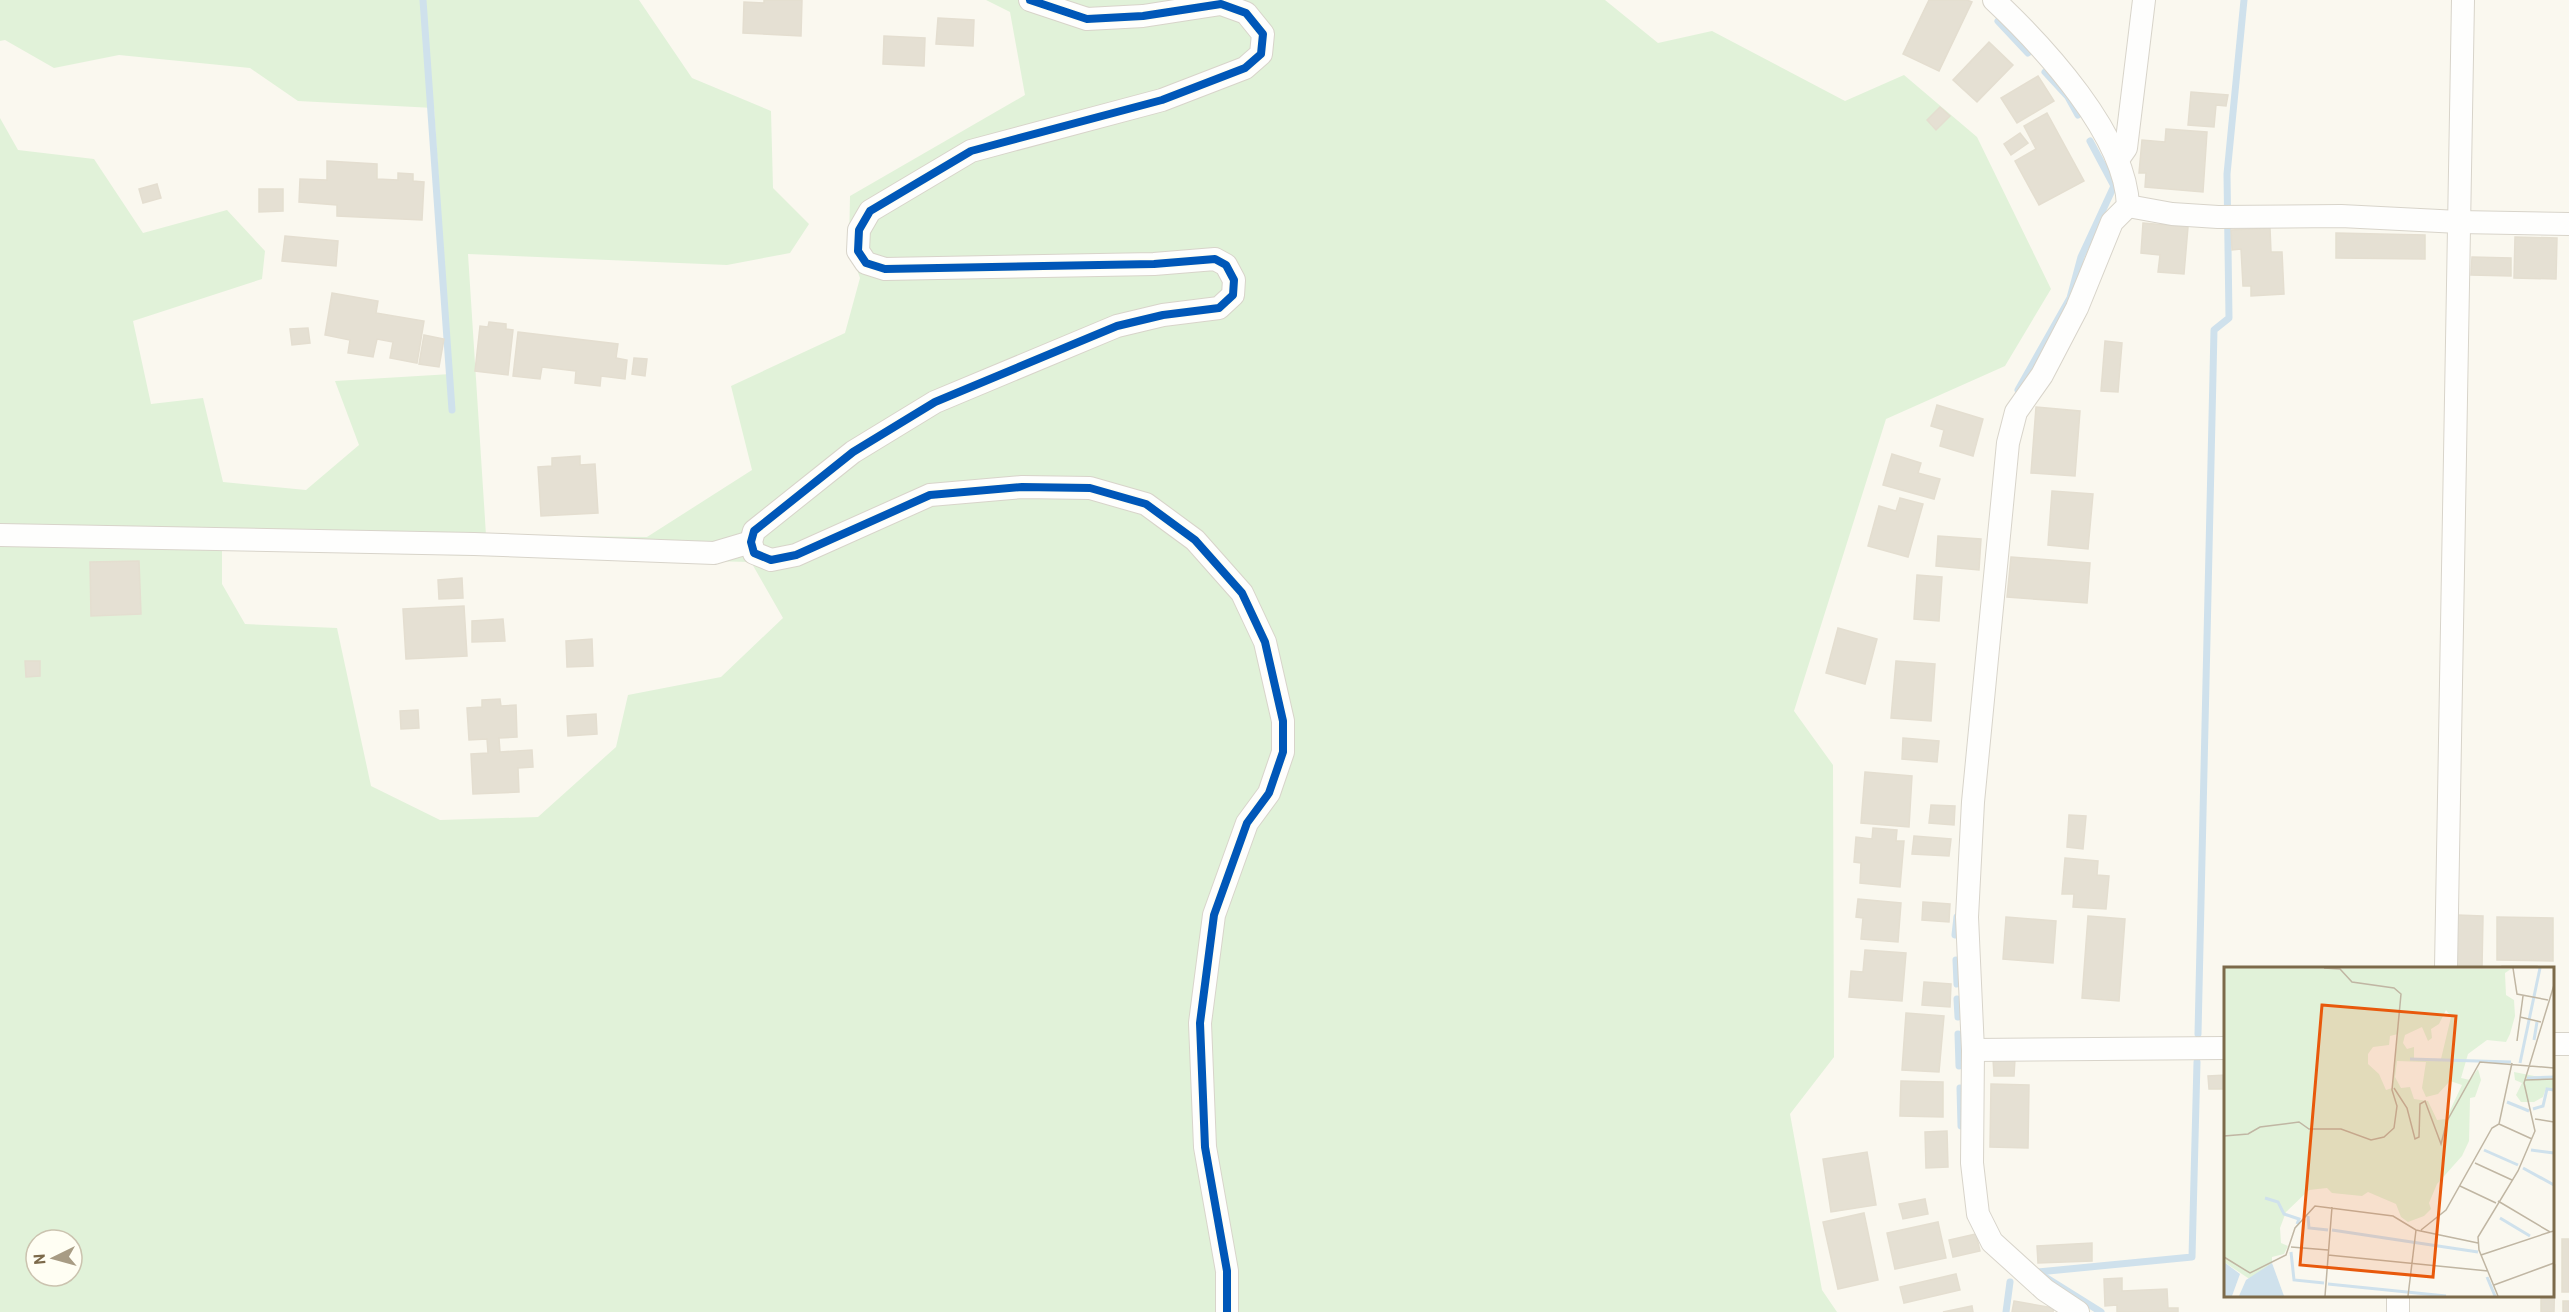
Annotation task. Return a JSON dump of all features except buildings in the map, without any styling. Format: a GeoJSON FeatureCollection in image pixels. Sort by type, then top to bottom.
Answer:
{"type":"FeatureCollection","features":[{"type":"Feature","properties":{"kind":"street"},"geometry":{"type":"LineString","coordinates":[[1030,0],[1087,19],[1143,16],[1221,4],[1246,13],[1263,34],[1262,54],[1245,68],[1162,100],[971,151],[870,211],[859,230],[858,251],[867,263],[885,269],[1154,264],[1215,259],[1226,265],[1234,280],[1233,295],[1219,308],[1163,315],[1116,326],[934,402],[853,452],[754,531],[751,542],[754,553],[771,560],[796,555],[930,495],[1022,487],[1090,488],[1146,504],[1196,540],[1242,593],[1265,642],[1283,721],[1282,752],[1269,793],[1246,823],[1214,915],[1200,1023],[1205,1147],[1227,1271],[1227,1312]]}},
{"type":"Feature","properties":{"kind":"street"},"geometry":{"type":"LineString","coordinates":[[1994,0],[2029,33],[2079,96],[2119,158],[2127,185],[2128,206],[2112,222],[2077,308],[2042,375],[2016,412],[2008,443],[1972,814],[1967,917],[1973,1050],[1972,1163],[1978,1214],[1992,1242],[2003,1255],[2045,1290],[2078,1312]]}},
{"type":"Feature","properties":{"kind":"street"},"geometry":{"type":"LineString","coordinates":[[2119,158],[2126,148],[2144,0]]}},
{"type":"Feature","properties":{"kind":"street"},"geometry":{"type":"LineString","coordinates":[[2446,967],[2463,0]]}},
{"type":"Feature","properties":{"kind":"street"},"geometry":{"type":"LineString","coordinates":[[2128,206],[2172,214],[2227,217],[2341,216],[2459,222],[2569,224]]}},
{"type":"Feature","properties":{"kind":"street"},"geometry":{"type":"LineString","coordinates":[[0,535],[451,544],[714,553],[751,542]]}},
{"type":"Feature","properties":{"kind":"street"},"geometry":{"type":"LineString","coordinates":[[1973,1050],[2224,1048]]}},
{"type":"Feature","properties":{"kind":"green space"},"geometry":{"type":"Polygon","coordinates":[[[0,0],[639,0],[692,78],[771,111],[773,188],[809,224],[790,253],[727,265],[468,254],[486,535],[647,537],[752,470],[731,386],[845,333],[860,278],[849,247],[850,196],[1025,95],[1010,12],[986,0],[1605,0],[1658,43],[1712,31],[1845,101],[1904,75],[1977,137],[2051,289],[2005,366],[1886,419],[1794,711],[1833,765],[1834,1057],[1790,1114],[1822,1290],[1837,1312],[0,1312],[0,118],[18,150],[94,159],[143,233],[227,210],[265,251],[262,279],[133,321],[151,404],[203,398],[223,482],[306,490],[359,445],[335,381],[451,374],[434,108],[298,101],[250,68],[119,55],[54,68],[5,40],[0,41],[0,0]],[[222,550],[222,584],[245,624],[337,628],[371,786],[440,820],[538,817],[616,747],[628,695],[721,677],[783,618],[751,562],[222,550]]]}},
{"type":"Feature","properties":{"kind":"waterway"},"geometry":{"type":"LineString","coordinates":[[423,0],[452,410]]}},
{"type":"Feature","properties":{"kind":"waterway"},"geometry":{"type":"LineString","coordinates":[[2198,1034],[2214,330],[2229,318],[2227,174],[2244,0]]}},
{"type":"Feature","properties":{"kind":"waterway"},"geometry":{"type":"LineString","coordinates":[[1998,21],[2028,53]]}},
{"type":"Feature","properties":{"kind":"waterway"},"geometry":{"type":"LineString","coordinates":[[2045,72],[2068,97],[2078,115]]}},
{"type":"Feature","properties":{"kind":"waterway"},"geometry":{"type":"LineString","coordinates":[[2018,390],[2070,298],[2081,257],[2114,186],[2090,141]]}},
{"type":"Feature","properties":{"kind":"waterway"},"geometry":{"type":"LineString","coordinates":[[1955,935],[1957,917]]}},
{"type":"Feature","properties":{"kind":"waterway"},"geometry":{"type":"LineString","coordinates":[[1956,960],[1957,984]]}},
{"type":"Feature","properties":{"kind":"waterway"},"geometry":{"type":"LineString","coordinates":[[1957,999],[1958,1017]]}},
{"type":"Feature","properties":{"kind":"waterway"},"geometry":{"type":"LineString","coordinates":[[1958,1034],[1959,1066]]}},
{"type":"Feature","properties":{"kind":"waterway"},"geometry":{"type":"LineString","coordinates":[[2038,1272],[2192,1257],[2197,1062]]}},
{"type":"Feature","properties":{"kind":"waterway"},"geometry":{"type":"LineString","coordinates":[[1960,1088],[1961,1126]]}},
{"type":"Feature","properties":{"kind":"waterway"},"geometry":{"type":"LineString","coordinates":[[2045,1277],[2101,1312]]}},
{"type":"Feature","properties":{"kind":"waterway"},"geometry":{"type":"LineString","coordinates":[[2006,1312],[2010,1282]]}},
{"type":"Feature","properties":{"kind":"cycle path"},"geometry":{"type":"LineString","coordinates":[[1030,0],[1087,19],[1143,16],[1221,4],[1246,13],[1263,34],[1261,54],[1245,68],[1162,100],[971,151],[870,211],[859,230],[858,251],[866,263],[885,269],[1154,264],[1215,259],[1226,265],[1234,280],[1233,295],[1219,308],[1163,315],[1117,326],[935,402],[853,452],[754,531],[751,542],[754,553],[771,560],[796,555],[930,495],[1022,487],[1090,488],[1146,504],[1195,540],[1242,593],[1265,642],[1283,721],[1283,752],[1269,793],[1247,823],[1214,915],[1200,1023],[1205,1147],[1227,1271],[1227,1312]]}}]}
